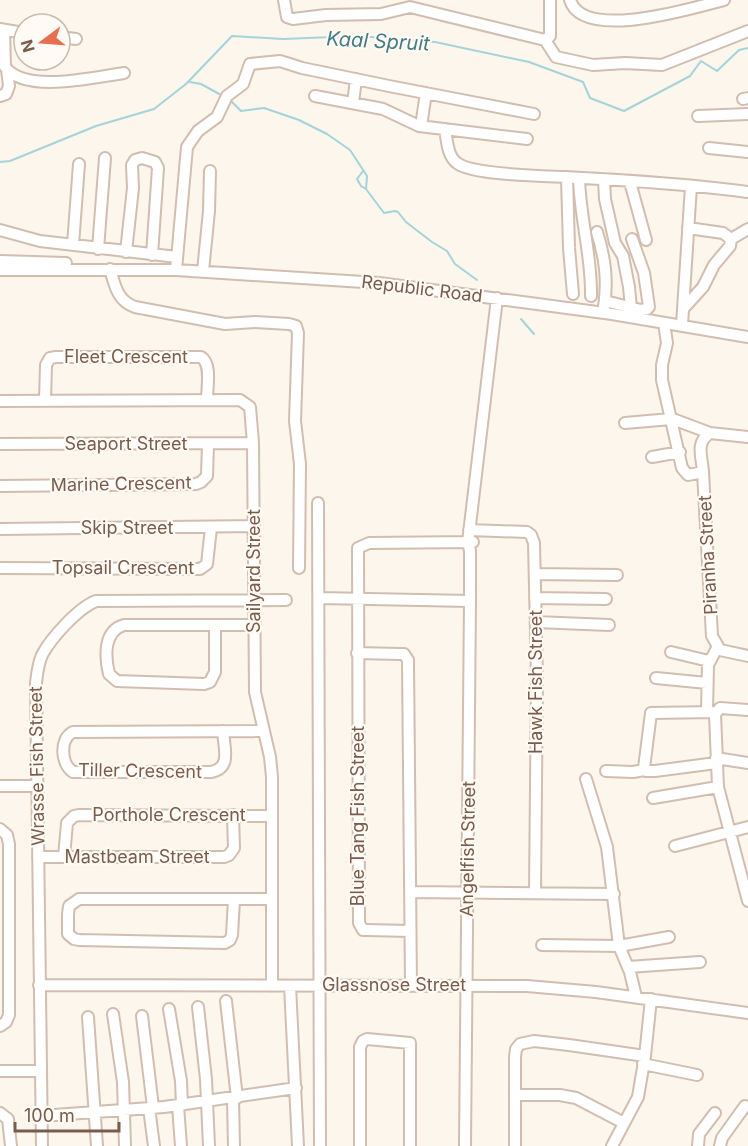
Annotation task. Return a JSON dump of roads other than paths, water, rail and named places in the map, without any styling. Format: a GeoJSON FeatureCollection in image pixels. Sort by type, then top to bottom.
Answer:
{"type":"FeatureCollection","features":[{"type":"Feature","properties":{"kind":"street"},"geometry":{"type":"LineString","coordinates":[[284,0],[285,14],[290,19],[386,13],[410,7],[545,40],[554,56],[593,64],[657,65],[675,61],[748,31]]}},
{"type":"Feature","properties":{"kind":"street"},"geometry":{"type":"LineString","coordinates":[[545,40],[550,36],[550,0]]}},
{"type":"Feature","properties":{"kind":"street"},"geometry":{"type":"LineString","coordinates":[[570,0],[574,9],[579,13],[598,20],[610,21],[669,14],[724,0]]}},
{"type":"Feature","properties":{"kind":"street"},"geometry":{"type":"LineString","coordinates":[[0,96],[8,91],[2,29]]}},
{"type":"Feature","properties":{"kind":"street"},"geometry":{"type":"LineString","coordinates":[[72,38],[76,39]]}},
{"type":"Feature","properties":{"kind":"street"},"geometry":{"type":"LineString","coordinates":[[176,270],[187,147],[198,131],[217,117],[227,96],[243,84],[249,64],[280,61],[302,68],[534,114]]}},
{"type":"Feature","properties":{"kind":"street"},"geometry":{"type":"LineString","coordinates":[[5,72],[43,83],[124,73]]}},
{"type":"Feature","properties":{"kind":"street"},"geometry":{"type":"LineString","coordinates":[[353,103],[356,79]]}},
{"type":"Feature","properties":{"kind":"street"},"geometry":{"type":"LineString","coordinates":[[421,126],[426,93]]}},
{"type":"Feature","properties":{"kind":"street"},"geometry":{"type":"LineString","coordinates":[[315,96],[383,109],[421,126],[527,139]]}},
{"type":"Feature","properties":{"kind":"street"},"geometry":{"type":"LineString","coordinates":[[698,116],[748,114]]}},
{"type":"Feature","properties":{"kind":"street"},"geometry":{"type":"LineString","coordinates":[[445,129],[452,157],[461,165],[530,176],[691,186],[748,192]]}},
{"type":"Feature","properties":{"kind":"street"},"geometry":{"type":"LineString","coordinates":[[709,148],[748,152]]}},
{"type":"Feature","properties":{"kind":"street"},"geometry":{"type":"LineString","coordinates":[[89,267],[94,248],[105,158]]}},
{"type":"Feature","properties":{"kind":"street"},"geometry":{"type":"LineString","coordinates":[[126,252],[133,188],[132,165],[135,160],[141,158],[155,162],[158,168],[152,255]]}},
{"type":"Feature","properties":{"kind":"street"},"geometry":{"type":"LineString","coordinates":[[73,245],[79,164]]}},
{"type":"Feature","properties":{"kind":"street"},"geometry":{"type":"LineString","coordinates":[[203,271],[210,171]]}},
{"type":"Feature","properties":{"kind":"street"},"geometry":{"type":"LineString","coordinates":[[567,177],[567,215],[573,294]]}},
{"type":"Feature","properties":{"kind":"street"},"geometry":{"type":"LineString","coordinates":[[579,178],[581,217],[591,296]]}},
{"type":"Feature","properties":{"kind":"street"},"geometry":{"type":"LineString","coordinates":[[604,180],[605,199],[615,243],[623,256],[631,308]]}},
{"type":"Feature","properties":{"kind":"street"},"geometry":{"type":"LineString","coordinates":[[630,182],[646,240]]}},
{"type":"Feature","properties":{"kind":"street"},"geometry":{"type":"LineString","coordinates":[[681,325],[691,186]]}},
{"type":"Feature","properties":{"kind":"street"},"geometry":{"type":"LineString","coordinates":[[688,228],[723,233],[731,239]]}},
{"type":"Feature","properties":{"kind":"street"},"geometry":{"type":"LineString","coordinates":[[731,239],[748,229]]}},
{"type":"Feature","properties":{"kind":"street"},"geometry":{"type":"LineString","coordinates":[[0,230],[28,239],[177,257]]}},
{"type":"Feature","properties":{"kind":"street"},"geometry":{"type":"LineString","coordinates":[[597,232],[606,268],[607,286],[603,313]]}},
{"type":"Feature","properties":{"kind":"street"},"geometry":{"type":"LineString","coordinates":[[605,301],[646,310],[649,306],[644,273],[632,239]]}},
{"type":"Feature","properties":{"kind":"street"},"geometry":{"type":"LineString","coordinates":[[683,309],[703,287],[714,265],[730,246],[731,239]]}},
{"type":"Feature","properties":{"kind":"street","name":"Republic Road"},"geometry":{"type":"LineString","coordinates":[[0,261],[379,283],[499,298],[748,336]]}},
{"type":"Feature","properties":{"kind":"street","name":"Republic Road"},"geometry":{"type":"LineString","coordinates":[[0,270],[89,267]]}},
{"type":"Feature","properties":{"kind":"street"},"geometry":{"type":"LineString","coordinates":[[110,269],[119,295],[135,307],[225,324],[255,322],[296,326],[298,333],[295,421],[300,464],[299,568]]}},
{"type":"Feature","properties":{"kind":"street","name":"Angelfish Street"},"geometry":{"type":"LineString","coordinates":[[465,1146],[471,539],[492,398],[499,298]]}},
{"type":"Feature","properties":{"kind":"street"},"geometry":{"type":"LineString","coordinates":[[664,323],[667,348],[661,373],[670,419],[686,474],[704,472]]}},
{"type":"Feature","properties":{"kind":"street","name":"Fleet Crescent"},"geometry":{"type":"LineString","coordinates":[[45,400],[46,364],[50,358],[56,357],[201,357],[208,365],[207,399]]}},
{"type":"Feature","properties":{"kind":"street","name":"Sailyard Street"},"geometry":{"type":"LineString","coordinates":[[0,401],[240,400],[247,403],[251,410],[255,692],[271,767],[272,986]]}},
{"type":"Feature","properties":{"kind":"street"},"geometry":{"type":"LineString","coordinates":[[625,423],[670,419],[710,433],[748,437]]}},
{"type":"Feature","properties":{"kind":"street","name":"Piranha Street"},"geometry":{"type":"LineString","coordinates":[[710,433],[700,444],[704,472],[712,636],[717,648]]}},
{"type":"Feature","properties":{"kind":"street","name":"Seaport Street"},"geometry":{"type":"LineString","coordinates":[[0,444],[253,443]]}},
{"type":"Feature","properties":{"kind":"street","name":"Marine Crescent"},"geometry":{"type":"LineString","coordinates":[[0,486],[196,484],[207,476],[208,444]]}},
{"type":"Feature","properties":{"kind":"street"},"geometry":{"type":"LineString","coordinates":[[652,457],[680,452]]}},
{"type":"Feature","properties":{"kind":"street"},"geometry":{"type":"LineString","coordinates":[[318,503],[320,1146]]}},
{"type":"Feature","properties":{"kind":"street","name":"Skip Street"},"geometry":{"type":"LineString","coordinates":[[0,529],[254,526]]}},
{"type":"Feature","properties":{"kind":"street","name":"Topsail Crescent"},"geometry":{"type":"LineString","coordinates":[[0,568],[200,569],[207,564],[211,528]]}},
{"type":"Feature","properties":{"kind":"street","name":"Hawk Fish Street"},"geometry":{"type":"LineString","coordinates":[[471,539],[527,532],[534,543],[535,893]]}},
{"type":"Feature","properties":{"kind":"street","name":"Blue Tang Fish Street"},"geometry":{"type":"LineString","coordinates":[[410,931],[363,930],[359,923],[358,548],[363,544],[471,539]]}},
{"type":"Feature","properties":{"kind":"street"},"geometry":{"type":"LineString","coordinates":[[535,574],[617,575]]}},
{"type":"Feature","properties":{"kind":"street"},"geometry":{"type":"LineString","coordinates":[[319,598],[470,601]]}},
{"type":"Feature","properties":{"kind":"street"},"geometry":{"type":"LineString","coordinates":[[535,598],[606,599]]}},
{"type":"Feature","properties":{"kind":"street","name":"Wrasse Fish Street"},"geometry":{"type":"LineString","coordinates":[[42,1146],[36,683],[39,664],[46,649],[84,608],[96,601],[286,600]]}},
{"type":"Feature","properties":{"kind":"street"},"geometry":{"type":"LineString","coordinates":[[536,622],[609,625]]}},
{"type":"Feature","properties":{"kind":"street"},"geometry":{"type":"LineString","coordinates":[[215,626],[215,672],[210,682],[204,684],[125,682],[117,681],[109,674],[108,641],[117,627],[124,625],[254,625]]}},
{"type":"Feature","properties":{"kind":"street"},"geometry":{"type":"LineString","coordinates":[[748,656],[729,654],[717,648],[709,661],[707,683],[714,711],[718,787],[748,901]]}},
{"type":"Feature","properties":{"kind":"street"},"geometry":{"type":"LineString","coordinates":[[671,652],[709,661]]}},
{"type":"Feature","properties":{"kind":"street"},"geometry":{"type":"LineString","coordinates":[[357,654],[404,654],[408,660],[411,986]]}},
{"type":"Feature","properties":{"kind":"street"},"geometry":{"type":"LineString","coordinates":[[656,678],[707,683]]}},
{"type":"Feature","properties":{"kind":"street"},"geometry":{"type":"LineString","coordinates":[[644,770],[651,713],[748,710]]}},
{"type":"Feature","properties":{"kind":"street","name":"Tiller Crescent"},"geometry":{"type":"LineString","coordinates":[[223,731],[225,762],[220,769],[211,772],[73,772],[68,768],[65,759],[64,741],[73,732],[223,731],[263,731]]}},
{"type":"Feature","properties":{"kind":"street"},"geometry":{"type":"LineString","coordinates":[[606,771],[652,771],[716,761],[748,763]]}},
{"type":"Feature","properties":{"kind":"street"},"geometry":{"type":"LineString","coordinates":[[586,779],[604,834],[612,870],[619,946],[628,966],[636,997]]}},
{"type":"Feature","properties":{"kind":"street"},"geometry":{"type":"LineString","coordinates":[[0,786],[38,786]]}},
{"type":"Feature","properties":{"kind":"street"},"geometry":{"type":"LineString","coordinates":[[653,798],[718,787]]}},
{"type":"Feature","properties":{"kind":"street","name":"Mastbeam Street"},"geometry":{"type":"LineString","coordinates":[[38,857],[224,857],[229,855],[234,848],[234,815]]}},
{"type":"Feature","properties":{"kind":"street","name":"Porthole Crescent"},"geometry":{"type":"LineString","coordinates":[[64,857],[67,823],[74,816],[272,816]]}},
{"type":"Feature","properties":{"kind":"street"},"geometry":{"type":"LineString","coordinates":[[675,846],[748,827]]}},
{"type":"Feature","properties":{"kind":"street"},"geometry":{"type":"LineString","coordinates":[[0,829],[7,835],[9,844],[9,1015],[6,1022],[0,1026]]}},
{"type":"Feature","properties":{"kind":"street"},"geometry":{"type":"LineString","coordinates":[[410,892],[614,894]]}},
{"type":"Feature","properties":{"kind":"street"},"geometry":{"type":"LineString","coordinates":[[234,900],[232,935],[230,940],[225,942],[79,940],[68,934],[69,906],[79,899],[272,899]]}},
{"type":"Feature","properties":{"kind":"street"},"geometry":{"type":"LineString","coordinates":[[542,945],[619,946],[669,937]]}},
{"type":"Feature","properties":{"kind":"street"},"geometry":{"type":"LineString","coordinates":[[628,966],[700,962]]}},
{"type":"Feature","properties":{"kind":"street","name":"Glassnose Street"},"geometry":{"type":"LineString","coordinates":[[39,985],[564,988],[748,1013]]}},
{"type":"Feature","properties":{"kind":"street"},"geometry":{"type":"LineString","coordinates":[[290,986],[298,1146]]}},
{"type":"Feature","properties":{"kind":"street"},"geometry":{"type":"LineString","coordinates":[[612,1146],[638,1096],[651,999]]}},
{"type":"Feature","properties":{"kind":"street"},"geometry":{"type":"LineString","coordinates":[[226,1001],[235,1098],[234,1146]]}},
{"type":"Feature","properties":{"kind":"street"},"geometry":{"type":"LineString","coordinates":[[198,1007],[209,1146]]}},
{"type":"Feature","properties":{"kind":"street"},"geometry":{"type":"LineString","coordinates":[[169,1009],[181,1082],[181,1146]]}},
{"type":"Feature","properties":{"kind":"street"},"geometry":{"type":"LineString","coordinates":[[112,1014],[122,1076],[125,1146]]}},
{"type":"Feature","properties":{"kind":"street"},"geometry":{"type":"LineString","coordinates":[[142,1016],[154,1146]]}},
{"type":"Feature","properties":{"kind":"street"},"geometry":{"type":"LineString","coordinates":[[88,1017],[97,1146]]}},
{"type":"Feature","properties":{"kind":"street"},"geometry":{"type":"LineString","coordinates":[[360,1146],[360,1047],[367,1039],[410,1043],[410,1146]]}},
{"type":"Feature","properties":{"kind":"street"},"geometry":{"type":"LineString","coordinates":[[515,1146],[516,1049],[524,1042],[569,1045],[644,1060],[697,1075]]}},
{"type":"Feature","properties":{"kind":"street"},"geometry":{"type":"LineString","coordinates":[[0,1071],[41,1071]]}},
{"type":"Feature","properties":{"kind":"street"},"geometry":{"type":"LineString","coordinates":[[41,1116],[180,1106],[296,1088]]}},
{"type":"Feature","properties":{"kind":"street"},"geometry":{"type":"LineString","coordinates":[[515,1095],[560,1095],[576,1098],[624,1123]]}},
{"type":"Feature","properties":{"kind":"street"},"geometry":{"type":"LineString","coordinates":[[720,1146],[722,1138],[745,1106]]}},
{"type":"Feature","properties":{"kind":"street"},"geometry":{"type":"LineString","coordinates":[[0,1113],[8,1119],[11,1146]]}},
{"type":"Feature","properties":{"kind":"street"},"geometry":{"type":"LineString","coordinates":[[698,1146],[699,1134],[715,1113]]}},
{"type":"Feature","properties":{"kind":"waterway","name":"Kaal Spruit"},"geometry":{"type":"LineString","coordinates":[[0,162],[10,161],[96,126],[154,109],[186,84],[232,36],[283,39],[358,36],[435,42],[529,62],[583,82],[590,98],[624,111],[690,76],[701,61],[717,71],[739,50],[748,48]]}},
{"type":"Feature","properties":{"kind":"waterway"},"geometry":{"type":"LineString","coordinates":[[190,82],[201,84],[223,96]]}},
{"type":"Feature","properties":{"kind":"waterway"},"geometry":{"type":"LineString","coordinates":[[229,99],[241,111],[264,108],[299,120],[327,134],[350,150],[367,176],[366,189],[384,213],[398,212],[406,222],[447,251],[455,264],[477,280]]}},
{"type":"Feature","properties":{"kind":"waterway"},"geometry":{"type":"LineString","coordinates":[[363,171],[357,179],[366,189]]}},
{"type":"Feature","properties":{"kind":"waterway"},"geometry":{"type":"LineString","coordinates":[[521,319],[534,334]]}}]}
